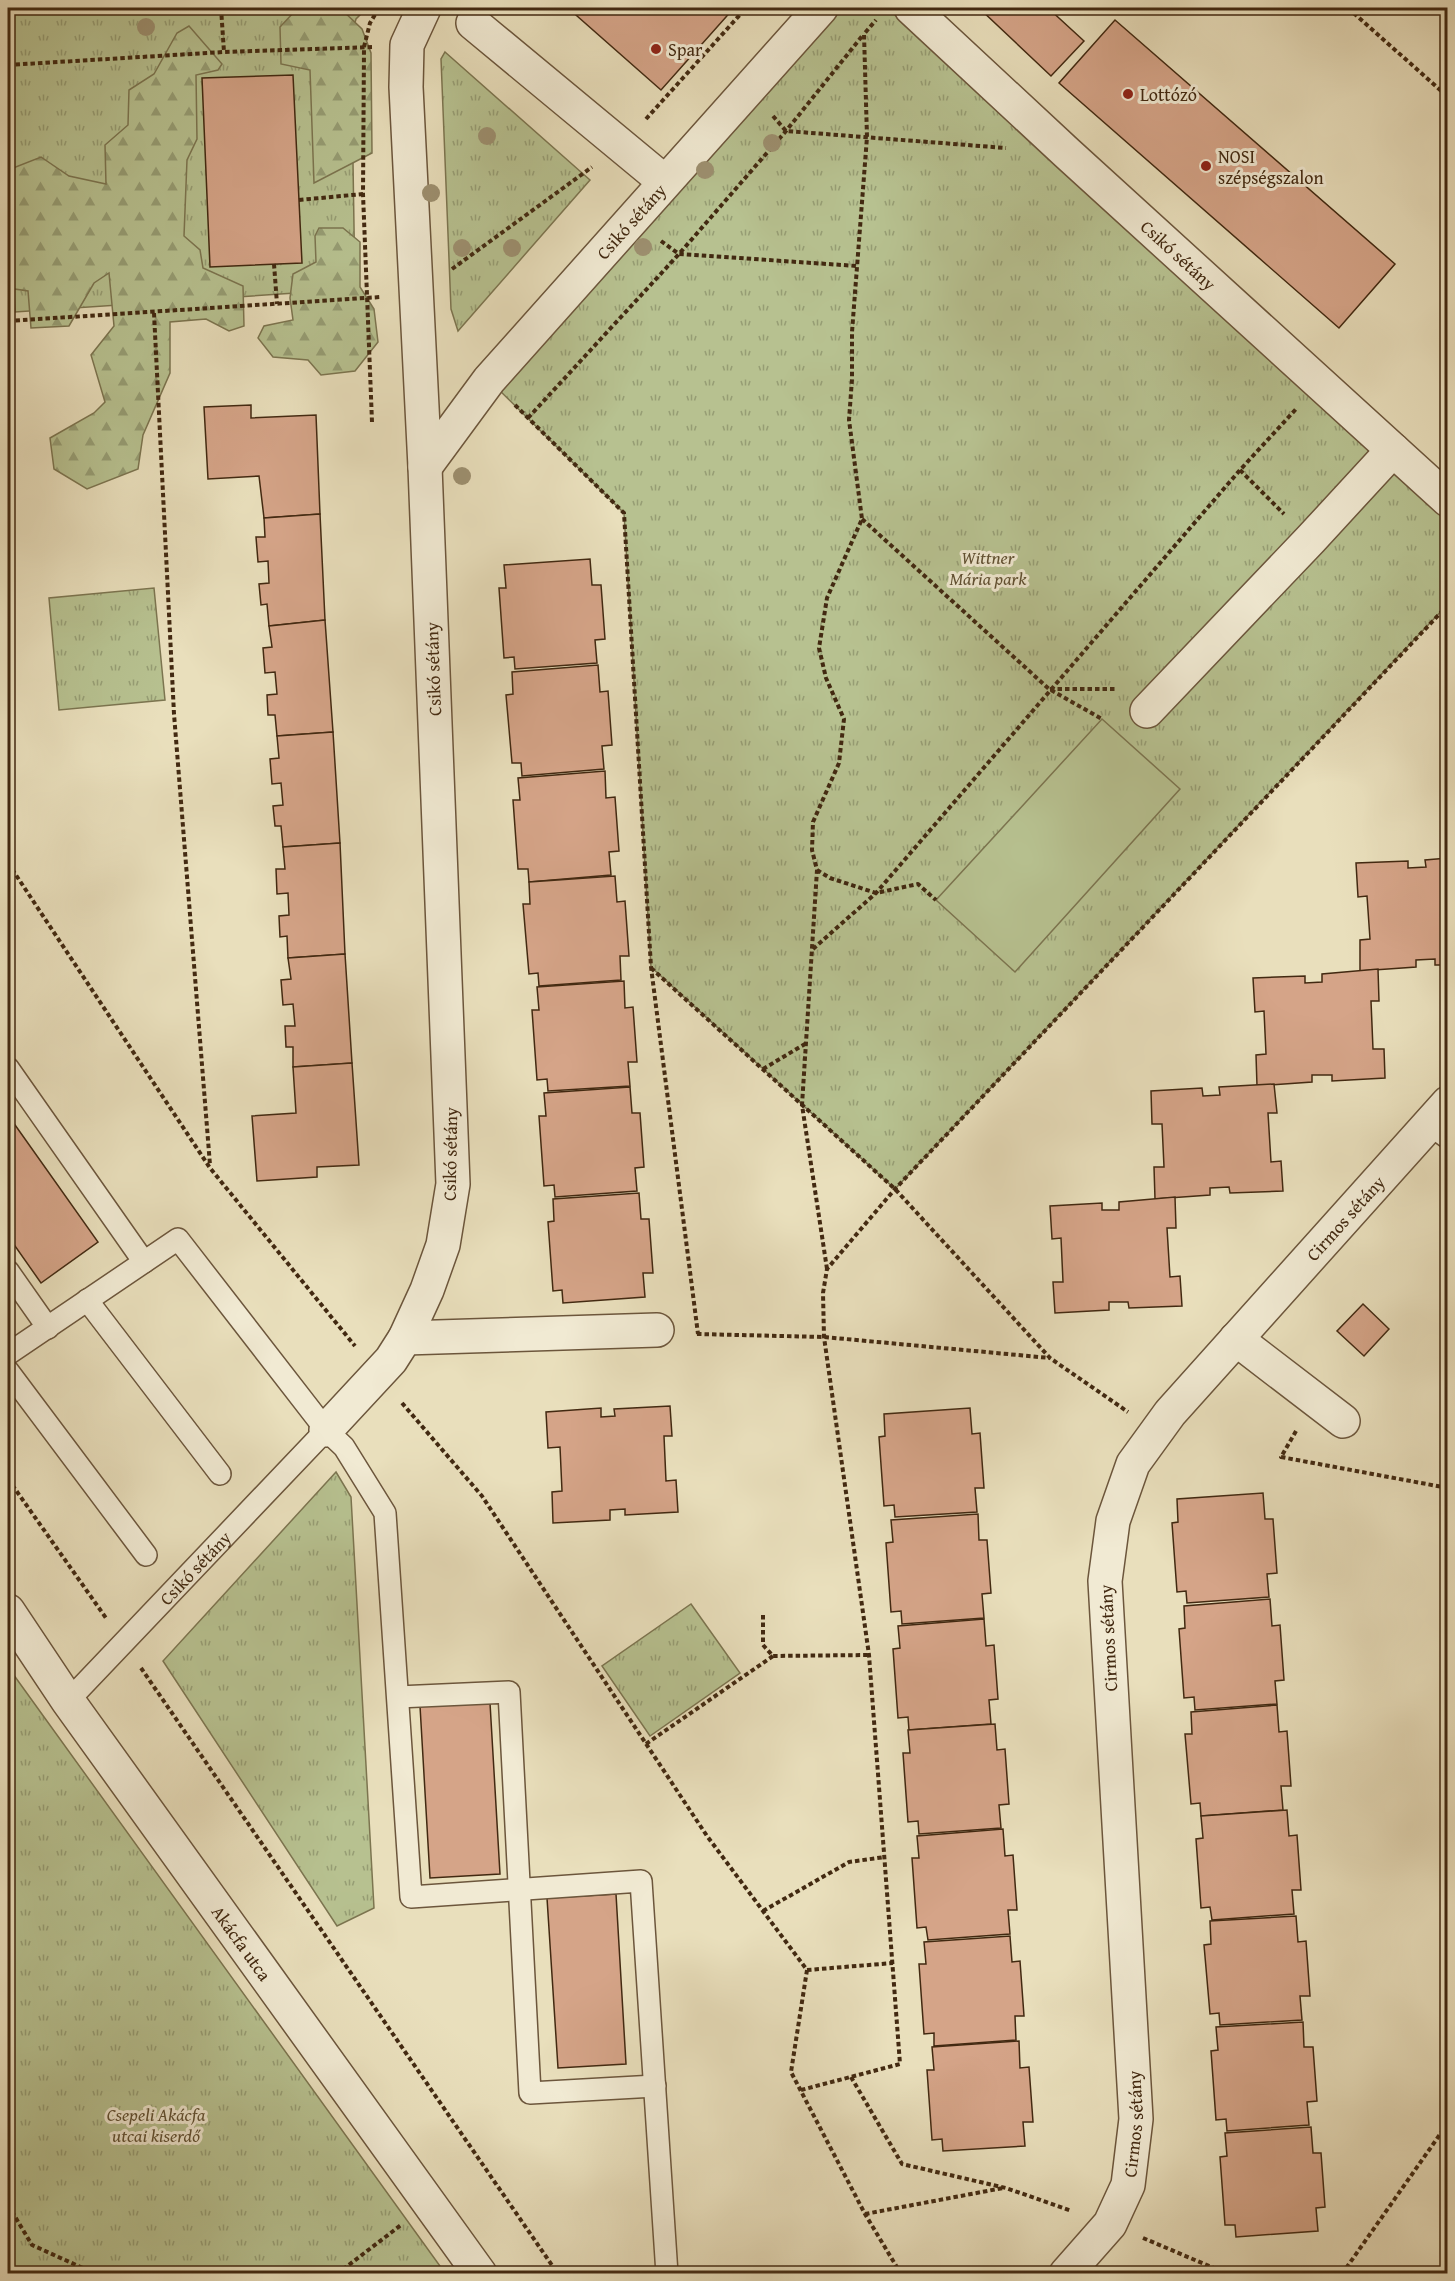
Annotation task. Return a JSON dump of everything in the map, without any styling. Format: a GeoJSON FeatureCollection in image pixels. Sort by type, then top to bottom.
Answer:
{"type":"FeatureCollection","features":[{"type":"Feature","properties":{"kind":"street","name":"Csikó sétány"},"geometry":{"type":"LineString","coordinates":[[326,1430],[378,1375],[405,1338],[427,1290],[443,1245],[453,1184],[425,466],[406,87],[407,45],[424,8]]}},
{"type":"Feature","properties":{"kind":"street","name":"Csikó sétány"},"geometry":{"type":"LineString","coordinates":[[425,466],[489,380],[821,8]]}},
{"type":"Feature","properties":{"kind":"street","name":"Csikó sétány"},"geometry":{"type":"LineString","coordinates":[[911,8],[1448,500]]}},
{"type":"Feature","properties":{"kind":"street"},"geometry":{"type":"LineString","coordinates":[[473,23],[664,182]]}},
{"type":"Feature","properties":{"kind":"street"},"geometry":{"type":"LineString","coordinates":[[1147,711],[1393,450]]}},
{"type":"Feature","properties":{"kind":"street","name":"Cirmos sétány"},"geometry":{"type":"LineString","coordinates":[[1066,2274],[1110,2224],[1128,2185],[1136,2119],[1105,1581],[1113,1521],[1133,1464],[1170,1413],[1236,1339],[1441,1122]]}},
{"type":"Feature","properties":{"kind":"street"},"geometry":{"type":"LineString","coordinates":[[405,1338],[657,1330]]}},
{"type":"Feature","properties":{"kind":"street"},"geometry":{"type":"LineString","coordinates":[[1236,1339],[1343,1421]]}},
{"type":"Feature","properties":{"kind":"street","name":"Akácfa utca"},"geometry":{"type":"LineString","coordinates":[[8,1611],[68,1701],[480,2274]]}},
{"type":"Feature","properties":{"kind":"lane"},"geometry":{"type":"LineString","coordinates":[[8,1068],[144,1262]]}},
{"type":"Feature","properties":{"kind":"lane"},"geometry":{"type":"LineString","coordinates":[[8,1354],[178,1239],[326,1430],[344,1447],[385,1513],[411,1897],[641,1881],[667,2274]]}},
{"type":"Feature","properties":{"kind":"lane"},"geometry":{"type":"LineString","coordinates":[[8,1271],[48,1328]]}},
{"type":"Feature","properties":{"kind":"lane"},"geometry":{"type":"LineString","coordinates":[[87,1300],[220,1474]]}},
{"type":"Feature","properties":{"kind":"lane"},"geometry":{"type":"LineString","coordinates":[[8,1371],[146,1555]]}},
{"type":"Feature","properties":{"kind":"lane","name":"Csikó sétány"},"geometry":{"type":"LineString","coordinates":[[68,1701],[326,1430]]}},
{"type":"Feature","properties":{"kind":"lane"},"geometry":{"type":"LineString","coordinates":[[398,1697],[509,1692],[530,2093],[655,2086]]}},
{"type":"Feature","properties":{"kind":"path"},"geometry":{"type":"LineString","coordinates":[[221,8],[224,52]]}},
{"type":"Feature","properties":{"kind":"path"},"geometry":{"type":"LineString","coordinates":[[372,422],[363,194],[364,47],[370,23],[379,8]]}},
{"type":"Feature","properties":{"kind":"path"},"geometry":{"type":"LineString","coordinates":[[8,321],[416,294],[622,145],[746,8]]}},
{"type":"Feature","properties":{"kind":"path"},"geometry":{"type":"LineString","coordinates":[[1347,8],[1448,97]]}},
{"type":"Feature","properties":{"kind":"path"},"geometry":{"type":"LineString","coordinates":[[528,418],[679,254],[786,131],[879,16]]}},
{"type":"Feature","properties":{"kind":"path"},"geometry":{"type":"LineString","coordinates":[[801,2090],[900,2064],[869,1654],[824,1337],[823,1293],[827,1269],[802,1105],[817,870],[812,850],[813,822],[839,763],[844,718],[826,678],[819,648],[827,598],[862,519],[849,420],[852,332],[867,137],[864,34]]}},
{"type":"Feature","properties":{"kind":"path"},"geometry":{"type":"LineString","coordinates":[[8,66],[224,52],[407,45]]}},
{"type":"Feature","properties":{"kind":"path"},"geometry":{"type":"LineString","coordinates":[[786,131],[1008,148]]}},
{"type":"Feature","properties":{"kind":"path"},"geometry":{"type":"LineString","coordinates":[[299,200],[363,194]]}},
{"type":"Feature","properties":{"kind":"path"},"geometry":{"type":"LineString","coordinates":[[630,220],[679,254],[857,266]]}},
{"type":"Feature","properties":{"kind":"path"},"geometry":{"type":"LineString","coordinates":[[274,264],[277,304]]}},
{"type":"Feature","properties":{"kind":"path"},"geometry":{"type":"LineString","coordinates":[[154,313],[174,714],[210,1168]]}},
{"type":"Feature","properties":{"kind":"path"},"geometry":{"type":"LineString","coordinates":[[489,380],[624,513],[651,967],[698,1334]]}},
{"type":"Feature","properties":{"kind":"path"},"geometry":{"type":"LineString","coordinates":[[813,949],[876,893],[1049,689],[1240,470],[1320,383]]}},
{"type":"Feature","properties":{"kind":"path"},"geometry":{"type":"LineString","coordinates":[[1240,470],[1311,539]]}},
{"type":"Feature","properties":{"kind":"path"},"geometry":{"type":"LineString","coordinates":[[862,519],[1049,689],[1102,718]]}},
{"type":"Feature","properties":{"kind":"path"},"geometry":{"type":"LineString","coordinates":[[827,1269],[895,1190],[1448,605]]}},
{"type":"Feature","properties":{"kind":"path"},"geometry":{"type":"LineString","coordinates":[[1049,689],[1122,689],[1147,711]]}},
{"type":"Feature","properties":{"kind":"path"},"geometry":{"type":"LineString","coordinates":[[8,863],[210,1168],[378,1375],[482,1496],[707,1836],[807,1970],[791,2072],[865,2214],[901,2274]]}},
{"type":"Feature","properties":{"kind":"path"},"geometry":{"type":"LineString","coordinates":[[817,870],[830,878],[876,893],[918,884],[936,900]]}},
{"type":"Feature","properties":{"kind":"path"},"geometry":{"type":"LineString","coordinates":[[651,967],[895,1190],[1050,1358],[1157,1432]]}},
{"type":"Feature","properties":{"kind":"path"},"geometry":{"type":"LineString","coordinates":[[763,1069],[806,1043]]}},
{"type":"Feature","properties":{"kind":"path"},"geometry":{"type":"LineString","coordinates":[[657,1330],[698,1334],[824,1337],[1050,1358]]}},
{"type":"Feature","properties":{"kind":"path"},"geometry":{"type":"LineString","coordinates":[[8,1479],[123,1642],[558,2274]]}},
{"type":"Feature","properties":{"kind":"path"},"geometry":{"type":"LineString","coordinates":[[763,1615],[763,1646],[774,1656]]}},
{"type":"Feature","properties":{"kind":"path"},"geometry":{"type":"LineString","coordinates":[[646,1744],[774,1656],[869,1654]]}},
{"type":"Feature","properties":{"kind":"path"},"geometry":{"type":"LineString","coordinates":[[763,1911],[849,1862],[885,1857]]}},
{"type":"Feature","properties":{"kind":"path"},"geometry":{"type":"LineString","coordinates":[[807,1970],[892,1963]]}},
{"type":"Feature","properties":{"kind":"path"},"geometry":{"type":"LineString","coordinates":[[851,2077],[902,2164],[1006,2188],[1110,2224],[1228,2274]]}},
{"type":"Feature","properties":{"kind":"path"},"geometry":{"type":"LineString","coordinates":[[1342,2274],[1448,2123]]}},
{"type":"Feature","properties":{"kind":"path"},"geometry":{"type":"LineString","coordinates":[[865,2214],[1006,2188]]}},
{"type":"Feature","properties":{"kind":"path"},"geometry":{"type":"LineString","coordinates":[[337,2274],[429,2203]]}},
{"type":"Feature","properties":{"kind":"path"},"geometry":{"type":"LineString","coordinates":[[8,2205],[32,2245],[96,2274]]}},
{"type":"Feature","properties":{"kind":"green space"},"geometry":{"type":"Polygon","coordinates":[[[8,8],[367,8],[356,19],[351,37],[355,289],[15,312],[8,175],[8,8]]]}},
{"type":"Feature","properties":{"kind":"green space","name":"Wittner Mária park"},"geometry":{"type":"Polygon","coordinates":[[[821,8],[911,8],[1447,500],[1447,605],[895,1189],[651,967],[624,513],[489,380],[821,8]]]}},
{"type":"Feature","properties":{"kind":"green space"},"geometry":{"type":"Polygon","coordinates":[[[341,9],[362,29],[371,53],[372,153],[314,183],[310,70],[281,64],[280,27],[295,11],[341,9]]]}},
{"type":"Feature","properties":{"kind":"green space"},"geometry":{"type":"Polygon","coordinates":[[[189,26],[222,64],[218,70],[196,75],[197,139],[187,160],[184,236],[200,250],[203,268],[243,286],[244,326],[229,331],[206,319],[170,322],[170,373],[143,435],[138,469],[87,489],[54,469],[50,438],[94,413],[105,402],[91,355],[114,326],[109,273],[94,283],[69,326],[31,328],[28,291],[8,288],[8,170],[41,157],[69,176],[106,184],[105,145],[128,125],[129,90],[154,74],[177,33],[189,26]]]}},
{"type":"Feature","properties":{"kind":"green space"},"geometry":{"type":"Polygon","coordinates":[[[445,52],[590,180],[458,331],[451,309],[441,59],[445,52]]]}},
{"type":"Feature","properties":{"kind":"green space"},"geometry":{"type":"Polygon","coordinates":[[[319,228],[343,228],[360,242],[360,287],[374,309],[378,342],[355,371],[321,375],[308,360],[273,357],[258,338],[264,326],[293,320],[290,298],[293,274],[316,262],[315,236],[319,228]]]}},
{"type":"Feature","properties":{"kind":"green space"},"geometry":{"type":"Polygon","coordinates":[[[154,588],[165,700],[59,710],[49,598],[154,588]]]}},
{"type":"Feature","properties":{"kind":"green space"},"geometry":{"type":"Polygon","coordinates":[[[1102,719],[1180,789],[1015,972],[936,900],[1102,719]]]}},
{"type":"Feature","properties":{"kind":"green space"},"geometry":{"type":"Polygon","coordinates":[[[336,1472],[351,1497],[374,1908],[337,1926],[163,1661],[336,1472]]]}},
{"type":"Feature","properties":{"kind":"green space"},"geometry":{"type":"Polygon","coordinates":[[[691,1604],[740,1673],[650,1736],[602,1666],[691,1604]]]}},
{"type":"Feature","properties":{"kind":"green space","name":"Csepeli Akácfa utcai kiserdő"},"geometry":{"type":"Polygon","coordinates":[[[8,1667],[445,2273],[8,2273],[8,1667]]]}},
{"type":"Feature","properties":{"kind":"building","name":"Spar"},"geometry":{"type":"Polygon","coordinates":[[[568,8],[734,8],[661,90],[568,8]]]}},
{"type":"Feature","properties":{"kind":"building"},"geometry":{"type":"Polygon","coordinates":[[[979,8],[1048,8],[1084,41],[1051,76],[979,8]]]}},
{"type":"Feature","properties":{"kind":"building"},"geometry":{"type":"Polygon","coordinates":[[[1115,20],[1395,264],[1339,328],[1059,83],[1115,20]]]}},
{"type":"Feature","properties":{"kind":"building"},"geometry":{"type":"Polygon","coordinates":[[[293,75],[302,263],[210,267],[202,78],[293,75]]]}},
{"type":"Feature","properties":{"kind":"building"},"geometry":{"type":"Polygon","coordinates":[[[251,405],[251,418],[316,415],[320,514],[264,518],[259,476],[208,479],[204,407],[251,405]]]}},
{"type":"Feature","properties":{"kind":"building"},"geometry":{"type":"Polygon","coordinates":[[[320,514],[325,620],[269,626],[267,604],[261,605],[259,584],[269,583],[268,561],[258,562],[256,537],[265,537],[264,518],[320,514]]]}},
{"type":"Feature","properties":{"kind":"building"},"geometry":{"type":"Polygon","coordinates":[[[590,559],[592,585],[601,585],[605,639],[595,640],[597,663],[515,669],[514,657],[504,658],[499,588],[506,588],[504,565],[590,559]]]}},
{"type":"Feature","properties":{"kind":"building"},"geometry":{"type":"Polygon","coordinates":[[[325,620],[333,732],[277,736],[275,715],[268,715],[267,695],[277,694],[275,672],[265,673],[263,648],[272,647],[269,626],[325,620]]]}},
{"type":"Feature","properties":{"kind":"building"},"geometry":{"type":"Polygon","coordinates":[[[598,665],[600,692],[608,691],[612,745],[602,746],[604,769],[522,776],[521,763],[512,763],[506,695],[513,694],[512,672],[598,665]]]}},
{"type":"Feature","properties":{"kind":"building"},"geometry":{"type":"Polygon","coordinates":[[[333,732],[340,843],[283,847],[281,826],[275,826],[273,806],[283,805],[281,783],[272,784],[270,759],[279,758],[277,736],[333,732]]]}},
{"type":"Feature","properties":{"kind":"building"},"geometry":{"type":"Polygon","coordinates":[[[605,771],[606,798],[615,797],[619,851],[609,852],[611,875],[529,882],[528,869],[518,869],[513,800],[520,800],[518,778],[605,771]]]}},
{"type":"Feature","properties":{"kind":"building"},"geometry":{"type":"Polygon","coordinates":[[[340,843],[345,954],[288,958],[287,936],[280,937],[279,916],[289,915],[288,893],[277,894],[276,869],[285,869],[283,847],[340,843]]]}},
{"type":"Feature","properties":{"kind":"building"},"geometry":{"type":"Polygon","coordinates":[[[1448,858],[1448,965],[1435,965],[1435,959],[1416,960],[1416,967],[1360,971],[1360,940],[1370,939],[1367,896],[1358,897],[1356,863],[1408,861],[1408,868],[1426,867],[1425,860],[1448,858]]]}},
{"type":"Feature","properties":{"kind":"building"},"geometry":{"type":"Polygon","coordinates":[[[615,876],[617,902],[625,901],[629,956],[620,956],[621,980],[539,986],[538,973],[529,974],[523,904],[530,904],[529,882],[615,876]]]}},
{"type":"Feature","properties":{"kind":"building"},"geometry":{"type":"Polygon","coordinates":[[[345,954],[352,1063],[293,1067],[293,1047],[286,1047],[285,1026],[295,1026],[293,1004],[283,1005],[281,980],[291,979],[288,958],[345,954]]]}},
{"type":"Feature","properties":{"kind":"building"},"geometry":{"type":"Polygon","coordinates":[[[1378,969],[1379,1001],[1371,1001],[1373,1049],[1384,1049],[1385,1078],[1332,1081],[1332,1075],[1312,1075],[1312,1082],[1257,1086],[1256,1055],[1266,1054],[1264,1011],[1255,1012],[1253,978],[1305,976],[1305,983],[1322,982],[1322,974],[1378,969]]]}},
{"type":"Feature","properties":{"kind":"building"},"geometry":{"type":"Polygon","coordinates":[[[624,981],[625,1008],[633,1007],[637,1062],[628,1062],[630,1086],[548,1091],[547,1079],[537,1080],[532,1010],[539,1010],[537,987],[624,981]]]}},
{"type":"Feature","properties":{"kind":"building"},"geometry":{"type":"Polygon","coordinates":[[[352,1063],[359,1165],[317,1167],[317,1177],[257,1181],[252,1116],[296,1113],[293,1067],[352,1063]]]}},
{"type":"Feature","properties":{"kind":"building"},"geometry":{"type":"Polygon","coordinates":[[[1274,1084],[1277,1113],[1268,1113],[1271,1162],[1281,1161],[1283,1191],[1230,1193],[1229,1187],[1210,1188],[1210,1195],[1155,1199],[1154,1167],[1164,1167],[1162,1124],[1152,1124],[1151,1091],[1202,1088],[1203,1096],[1220,1095],[1219,1087],[1274,1084]]]}},
{"type":"Feature","properties":{"kind":"building"},"geometry":{"type":"Polygon","coordinates":[[[630,1087],[632,1113],[640,1113],[644,1167],[635,1168],[637,1191],[555,1197],[554,1185],[544,1186],[539,1116],[546,1116],[544,1093],[630,1087]]]}},
{"type":"Feature","properties":{"kind":"building"},"geometry":{"type":"Polygon","coordinates":[[[8,1115],[98,1242],[41,1283],[8,1236],[8,1115]]]}},
{"type":"Feature","properties":{"kind":"building"},"geometry":{"type":"Polygon","coordinates":[[[639,1193],[641,1219],[649,1219],[653,1273],[643,1273],[645,1297],[563,1303],[562,1290],[553,1291],[548,1222],[554,1221],[553,1199],[639,1193]]]}},
{"type":"Feature","properties":{"kind":"building"},"geometry":{"type":"Polygon","coordinates":[[[1175,1197],[1176,1228],[1167,1228],[1170,1277],[1180,1276],[1182,1306],[1129,1308],[1128,1302],[1109,1302],[1109,1310],[1055,1313],[1053,1282],[1063,1282],[1061,1238],[1052,1239],[1050,1206],[1102,1203],[1102,1210],[1119,1210],[1119,1202],[1175,1197]]]}},
{"type":"Feature","properties":{"kind":"building"},"geometry":{"type":"Polygon","coordinates":[[[1363,1304],[1389,1329],[1364,1356],[1337,1331],[1363,1304]]]}},
{"type":"Feature","properties":{"kind":"building"},"geometry":{"type":"Polygon","coordinates":[[[670,1406],[672,1436],[664,1436],[666,1481],[676,1480],[678,1512],[625,1515],[625,1509],[610,1510],[610,1520],[553,1523],[552,1492],[562,1491],[560,1447],[548,1448],[546,1412],[601,1408],[601,1417],[615,1416],[614,1409],[670,1406]]]}},
{"type":"Feature","properties":{"kind":"building"},"geometry":{"type":"Polygon","coordinates":[[[970,1408],[972,1434],[980,1433],[984,1488],[975,1488],[977,1512],[895,1517],[894,1505],[884,1506],[879,1437],[885,1436],[884,1414],[970,1408]]]}},
{"type":"Feature","properties":{"kind":"building"},"geometry":{"type":"Polygon","coordinates":[[[1263,1493],[1265,1519],[1273,1519],[1277,1573],[1267,1574],[1269,1597],[1187,1603],[1186,1591],[1177,1592],[1172,1523],[1178,1522],[1177,1499],[1263,1493]]]}},
{"type":"Feature","properties":{"kind":"building"},"geometry":{"type":"Polygon","coordinates":[[[978,1514],[979,1540],[987,1540],[991,1593],[982,1594],[984,1618],[902,1624],[901,1611],[891,1612],[886,1543],[893,1542],[891,1520],[978,1514]]]}},
{"type":"Feature","properties":{"kind":"building"},"geometry":{"type":"Polygon","coordinates":[[[1270,1599],[1272,1626],[1280,1625],[1284,1680],[1275,1681],[1277,1704],[1195,1710],[1194,1697],[1184,1698],[1179,1629],[1185,1628],[1184,1606],[1270,1599]]]}},
{"type":"Feature","properties":{"kind":"building"},"geometry":{"type":"Polygon","coordinates":[[[984,1619],[986,1646],[994,1645],[998,1699],[989,1700],[991,1724],[909,1730],[908,1717],[898,1718],[893,1649],[900,1648],[898,1626],[984,1619]]]}},
{"type":"Feature","properties":{"kind":"building"},"geometry":{"type":"Polygon","coordinates":[[[490,1703],[500,1874],[430,1878],[420,1706],[490,1703]]]}},
{"type":"Feature","properties":{"kind":"building"},"geometry":{"type":"Polygon","coordinates":[[[1277,1705],[1279,1732],[1287,1731],[1291,1786],[1281,1786],[1283,1810],[1201,1816],[1200,1803],[1191,1804],[1185,1734],[1192,1734],[1191,1712],[1277,1705]]]}},
{"type":"Feature","properties":{"kind":"building"},"geometry":{"type":"Polygon","coordinates":[[[995,1724],[997,1750],[1005,1749],[1009,1804],[999,1805],[1001,1828],[919,1834],[918,1821],[908,1822],[903,1753],[910,1753],[908,1730],[995,1724]]]}},
{"type":"Feature","properties":{"kind":"building"},"geometry":{"type":"Polygon","coordinates":[[[1287,1810],[1289,1836],[1297,1835],[1301,1890],[1292,1890],[1294,1914],[1212,1920],[1210,1907],[1201,1908],[1196,1839],[1203,1838],[1201,1816],[1287,1810]]]}},
{"type":"Feature","properties":{"kind":"building"},"geometry":{"type":"Polygon","coordinates":[[[1003,1829],[1005,1856],[1013,1855],[1017,1910],[1008,1910],[1010,1934],[928,1940],[926,1927],[917,1928],[912,1858],[919,1858],[917,1836],[1003,1829]]]}},
{"type":"Feature","properties":{"kind":"building"},"geometry":{"type":"Polygon","coordinates":[[[616,1894],[626,2064],[558,2068],[547,1898],[616,1894]]]}},
{"type":"Feature","properties":{"kind":"building"},"geometry":{"type":"Polygon","coordinates":[[[1296,1916],[1298,1942],[1306,1941],[1310,1996],[1300,1996],[1302,2020],[1220,2025],[1219,2013],[1210,2014],[1204,1945],[1211,1944],[1210,1921],[1296,1916]]]}},
{"type":"Feature","properties":{"kind":"building"},"geometry":{"type":"Polygon","coordinates":[[[1010,1936],[1012,1962],[1020,1961],[1024,2016],[1015,2016],[1016,2040],[934,2046],[934,2033],[924,2034],[919,1964],[926,1964],[924,1942],[1010,1936]]]}},
{"type":"Feature","properties":{"kind":"building"},"geometry":{"type":"Polygon","coordinates":[[[1303,2022],[1304,2047],[1313,2047],[1317,2101],[1307,2102],[1309,2125],[1227,2131],[1226,2119],[1216,2120],[1211,2051],[1218,2050],[1216,2027],[1303,2022]]]}},
{"type":"Feature","properties":{"kind":"building"},"geometry":{"type":"Polygon","coordinates":[[[1019,2041],[1020,2068],[1029,2067],[1033,2122],[1023,2122],[1025,2146],[943,2151],[942,2139],[932,2140],[927,2070],[934,2070],[932,2047],[1019,2041]]]}},
{"type":"Feature","properties":{"kind":"building"},"geometry":{"type":"Polygon","coordinates":[[[1311,2127],[1313,2153],[1321,2153],[1325,2207],[1316,2208],[1318,2231],[1236,2237],[1235,2225],[1225,2225],[1220,2157],[1227,2156],[1225,2133],[1311,2127]]]}},
{"type":"Feature","properties":{"kind":"place","name":"Spar"},"geometry":{"type":"Point","coordinates":[656,49]}},
{"type":"Feature","properties":{"kind":"place","name":"Lottózó"},"geometry":{"type":"Point","coordinates":[1128,94]}},
{"type":"Feature","properties":{"kind":"place","name":"NOSI szépségszalon"},"geometry":{"type":"Point","coordinates":[1206,166]}}]}
